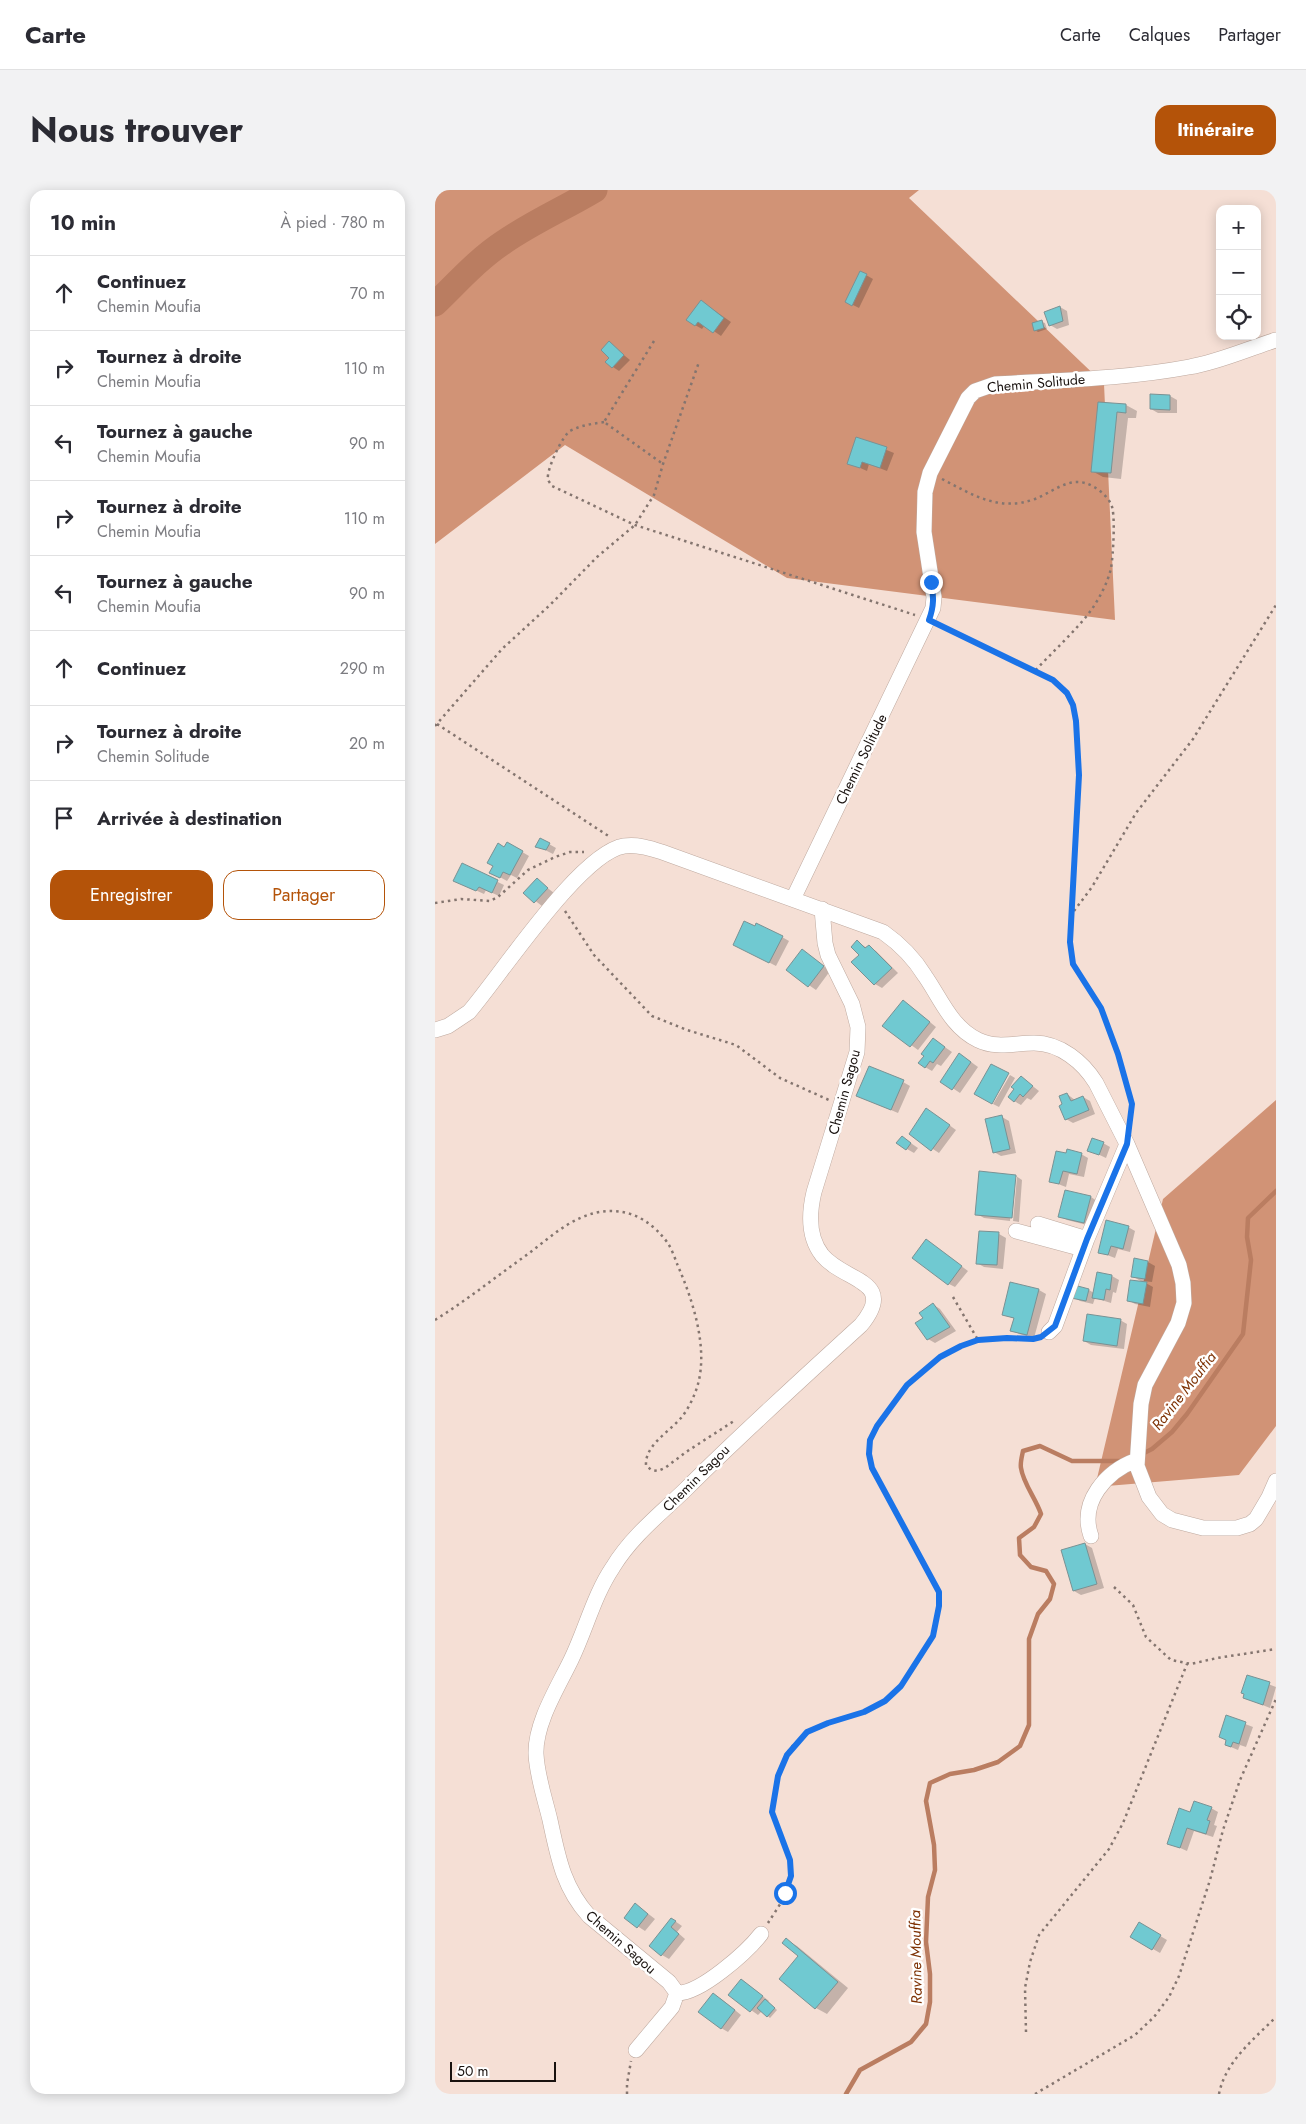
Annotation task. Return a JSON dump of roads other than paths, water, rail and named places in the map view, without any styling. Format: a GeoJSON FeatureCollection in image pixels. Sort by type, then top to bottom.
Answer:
{"type":"FeatureCollection","features":[{"type":"Feature","properties":{"kind":"street","name":"Chemin Solitude"},"geometry":{"type":"LineString","coordinates":[[793,899],[929,620],[934,597],[924,532],[925,492],[930,474],[968,398],[984,386],[1130,376],[1190,367],[1242,353],[1276,340]]}},
{"type":"Feature","properties":{"kind":"street"},"geometry":{"type":"LineString","coordinates":[[435,1030],[453,1023],[469,1012],[557,899],[583,872],[608,852],[624,846],[645,847],[662,852],[883,932],[911,956],[955,1023],[968,1035],[979,1041],[993,1044],[1043,1044],[1054,1046],[1076,1059],[1096,1082],[1127,1144],[1179,1265],[1184,1293],[1178,1323],[1145,1385],[1141,1404],[1137,1460],[1140,1476],[1149,1497],[1162,1514],[1172,1520],[1203,1528],[1237,1528],[1250,1524],[1261,1512],[1276,1481]]}},
{"type":"Feature","properties":{"kind":"street","name":"Chemin Sagou"},"geometry":{"type":"LineString","coordinates":[[677,1993],[669,1982],[589,1916],[578,1904],[569,1889],[561,1865],[539,1773],[536,1754],[538,1735],[553,1696],[580,1642],[598,1594],[613,1566],[650,1523],[740,1435],[861,1325],[874,1308],[875,1302],[872,1291],[822,1255],[812,1232],[810,1219],[810,1207],[814,1192],[842,1106],[857,1052],[858,1027],[852,1004],[828,955],[822,909]]}},
{"type":"Feature","properties":{"kind":"street"},"geometry":{"type":"LineString","coordinates":[[1049,1332],[1055,1326],[1085,1244],[1127,1144]]}},
{"type":"Feature","properties":{"kind":"street"},"geometry":{"type":"LineString","coordinates":[[1037,1224],[1085,1244]]}},
{"type":"Feature","properties":{"kind":"street"},"geometry":{"type":"LineString","coordinates":[[1016,1231],[1085,1244]]}},
{"type":"Feature","properties":{"kind":"street"},"geometry":{"type":"LineString","coordinates":[[1091,1536],[1087,1525],[1089,1506],[1098,1491],[1114,1470],[1137,1460]]}},
{"type":"Feature","properties":{"kind":"street"},"geometry":{"type":"LineString","coordinates":[[636,2050],[672,2007],[677,1993],[690,1991],[732,1963],[761,1934]]}},
{"type":"Feature","properties":{"kind":"waterway"},"geometry":{"type":"LineString","coordinates":[[435,304],[494,249],[526,228],[595,190]]}},
{"type":"Feature","properties":{"kind":"waterway","name":"Ravine Mouffia"},"geometry":{"type":"LineString","coordinates":[[1142,1454],[1152,1449],[1172,1432],[1187,1414],[1243,1334],[1251,1260],[1247,1237],[1248,1218],[1276,1191]]}},
{"type":"Feature","properties":{"kind":"waterway","name":"Ravine Mouffia"},"geometry":{"type":"LineString","coordinates":[[846,2094],[860,2070],[911,2042],[926,2024],[930,2002],[930,1974],[926,1942],[928,1897],[935,1870],[934,1845],[926,1801],[930,1783],[950,1774],[974,1770],[998,1762],[1020,1746],[1029,1725],[1029,1639],[1038,1614],[1050,1599],[1054,1584],[1046,1571],[1031,1567],[1020,1555],[1019,1538],[1034,1527],[1041,1514],[1022,1474],[1023,1451],[1040,1446],[1072,1461],[1120,1461]]}}]}
